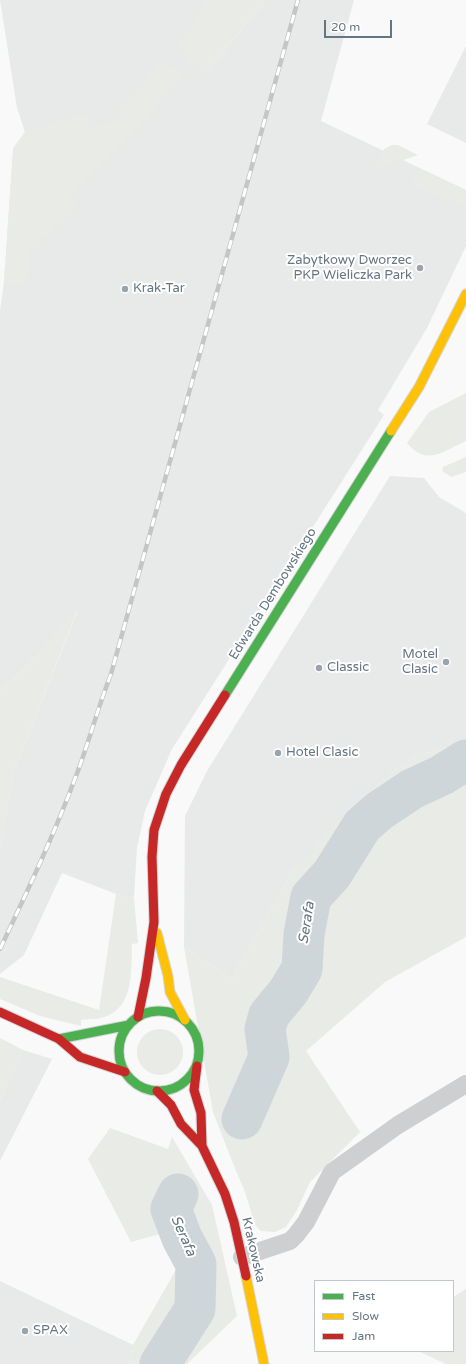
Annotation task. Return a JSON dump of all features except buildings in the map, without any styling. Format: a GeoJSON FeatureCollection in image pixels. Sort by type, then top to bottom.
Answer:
{"type":"FeatureCollection","features":[{"type":"Feature","properties":{"kind":"street","name":"Edwarda Dembowskiego"},"geometry":{"type":"LineString","coordinates":[[138,1017],[146,978],[154,922],[152,842],[157,816],[166,794],[192,746],[419,387],[466,294]]}},
{"type":"Feature","properties":{"kind":"street","name":"Edwarda Dembowskiego"},"geometry":{"type":"LineString","coordinates":[[154,922],[168,976],[170,992],[185,1020]]}},
{"type":"Feature","properties":{"kind":"street"},"geometry":{"type":"LineString","coordinates":[[162,1011],[174,1014],[185,1020],[194,1030],[199,1042],[200,1054],[197,1066],[190,1077],[181,1085],[169,1090],[156,1091],[144,1088],[134,1082],[125,1072],[120,1061],[119,1048],[122,1036],[129,1025],[138,1017],[150,1012],[162,1011]]}},
{"type":"Feature","properties":{"kind":"street"},"geometry":{"type":"LineString","coordinates":[[0,1012],[59,1039],[80,1057],[125,1072]]}},
{"type":"Feature","properties":{"kind":"street"},"geometry":{"type":"LineString","coordinates":[[59,1039],[129,1025]]}},
{"type":"Feature","properties":{"kind":"street","name":"Krakowska"},"geometry":{"type":"LineString","coordinates":[[197,1066],[194,1090],[201,1113],[202,1146]]}},
{"type":"Feature","properties":{"kind":"street"},"geometry":{"type":"LineString","coordinates":[[242,1257],[290,1241],[306,1222],[332,1172],[398,1125],[466,1084]]}},
{"type":"Feature","properties":{"kind":"street","name":"Krakowska"},"geometry":{"type":"LineString","coordinates":[[156,1091],[171,1105],[181,1124],[202,1146],[225,1194],[234,1222],[264,1364]]}},
{"type":"Feature","properties":{"kind":"shaded area"},"geometry":{"type":"Polygon","coordinates":[[[0,0],[208,0],[206,4],[206,73],[266,0],[354,0],[321,121],[466,190],[466,246],[427,328],[378,410],[384,415],[172,749],[145,811],[137,848],[134,898],[116,894],[62,873],[24,955],[0,974],[0,848],[13,773],[78,610],[42,651],[0,692],[0,311],[4,282],[13,153],[25,132],[17,108],[0,0]]]}},
{"type":"Feature","properties":{"kind":"shaded area"},"geometry":{"type":"Polygon","coordinates":[[[208,0],[266,0],[206,73],[192,64],[177,47],[208,0]]]}},
{"type":"Feature","properties":{"kind":"shaded area"},"geometry":{"type":"Polygon","coordinates":[[[466,46],[466,143],[427,124],[466,46]]]}},
{"type":"Feature","properties":{"kind":"shaded area"},"geometry":{"type":"Polygon","coordinates":[[[163,61],[183,76],[141,124],[70,197],[78,208],[32,247],[25,286],[4,282],[13,148],[25,132],[85,114],[90,128],[120,120],[117,106],[124,102],[163,61]]]}},
{"type":"Feature","properties":{"kind":"shaded area"},"geometry":{"type":"Polygon","coordinates":[[[392,145],[398,145],[418,155],[374,170],[384,149],[392,145]]]}},
{"type":"Feature","properties":{"kind":"shaded area"},"geometry":{"type":"Polygon","coordinates":[[[419,168],[466,190],[466,209],[411,183],[419,168]]]}},
{"type":"Feature","properties":{"kind":"shaded area"},"geometry":{"type":"Polygon","coordinates":[[[466,393],[466,441],[435,455],[428,456],[414,450],[407,443],[429,412],[466,393]]]}},
{"type":"Feature","properties":{"kind":"shaded area"},"geometry":{"type":"Polygon","coordinates":[[[466,457],[466,472],[451,477],[442,471],[443,467],[466,457]]]}},
{"type":"Feature","properties":{"kind":"shaded area"},"geometry":{"type":"Polygon","coordinates":[[[390,476],[424,478],[439,497],[466,513],[466,740],[462,744],[418,755],[395,769],[293,870],[232,979],[184,947],[185,816],[207,771],[390,476]]]}},
{"type":"Feature","properties":{"kind":"shaded area"},"geometry":{"type":"Polygon","coordinates":[[[78,609],[13,773],[0,848],[0,692],[42,651],[78,609]]]}},
{"type":"Feature","properties":{"kind":"shaded area"},"geometry":{"type":"Polygon","coordinates":[[[466,740],[466,937],[385,982],[306,1051],[360,1132],[310,1182],[297,1210],[286,1227],[275,1232],[261,1231],[255,1225],[245,1192],[213,1112],[184,947],[232,979],[293,870],[340,818],[395,769],[418,755],[462,744],[466,740]]]}},
{"type":"Feature","properties":{"kind":"shaded area"},"geometry":{"type":"Polygon","coordinates":[[[116,894],[134,898],[138,943],[132,944],[131,979],[125,1000],[118,1008],[109,1015],[97,1019],[81,1020],[81,1026],[40,1016],[0,999],[0,977],[99,1010],[116,894]]]}},
{"type":"Feature","properties":{"kind":"shaded area"},"geometry":{"type":"Polygon","coordinates":[[[160,1029],[173,1033],[179,1039],[183,1052],[179,1065],[173,1071],[160,1075],[147,1071],[141,1065],[137,1052],[141,1039],[147,1033],[160,1029]]]}},
{"type":"Feature","properties":{"kind":"shaded area"},"geometry":{"type":"Polygon","coordinates":[[[0,1038],[23,1050],[0,1100],[0,1038]]]}},
{"type":"Feature","properties":{"kind":"shaded area"},"geometry":{"type":"Polygon","coordinates":[[[23,1050],[52,1059],[0,1161],[0,1100],[23,1050]]]}},
{"type":"Feature","properties":{"kind":"shaded area"},"geometry":{"type":"Polygon","coordinates":[[[110,1128],[168,1149],[172,1137],[212,1205],[237,1316],[187,1364],[129,1364],[133,1345],[177,1268],[163,1233],[131,1242],[88,1159],[110,1128]]]}},
{"type":"Feature","properties":{"kind":"shaded area"},"geometry":{"type":"Polygon","coordinates":[[[0,1281],[133,1345],[129,1364],[0,1364],[0,1281]]]}},
{"type":"Feature","properties":{"kind":"shaded area"},"geometry":{"type":"Polygon","coordinates":[[[466,1289],[466,1364],[446,1364],[420,1352],[454,1352],[454,1296],[466,1289]]]}},
{"type":"Feature","properties":{"kind":"waterway","name":"Serafa"},"geometry":{"type":"LineString","coordinates":[[242,1119],[269,1057],[265,1029],[269,1015],[288,992],[302,969],[304,934],[311,897],[332,874],[362,826],[379,811],[412,789],[442,775],[466,760]]}},
{"type":"Feature","properties":{"kind":"waterway","name":"Serafa"},"geometry":{"type":"LineString","coordinates":[[160,1364],[195,1309],[196,1264],[182,1238],[171,1209],[178,1194]]}},
{"type":"Feature","properties":{"kind":"railway"},"geometry":{"type":"LineString","coordinates":[[0,949],[68,798],[111,674],[298,0]]}},
{"type":"Feature","properties":{"kind":"traffic: fast"},"geometry":{"type":"LineString","coordinates":[[225,695],[391,431]]}},
{"type":"Feature","properties":{"kind":"traffic: fast"},"geometry":{"type":"LineString","coordinates":[[159,1011],[174,1014],[187,1023],[196,1036],[199,1051],[196,1066],[187,1079],[174,1088],[159,1091],[144,1088],[131,1079],[122,1066],[119,1051],[122,1036],[131,1023],[144,1014],[159,1011]]}},
{"type":"Feature","properties":{"kind":"traffic: fast"},"geometry":{"type":"LineString","coordinates":[[59,1039],[129,1025]]}},
{"type":"Feature","properties":{"kind":"traffic: slow"},"geometry":{"type":"LineString","coordinates":[[391,431],[419,387],[466,294]]}},
{"type":"Feature","properties":{"kind":"traffic: slow"},"geometry":{"type":"LineString","coordinates":[[157,933],[168,976],[170,992],[185,1020]]}},
{"type":"Feature","properties":{"kind":"traffic: slow"},"geometry":{"type":"LineString","coordinates":[[246,1276],[264,1364]]}},
{"type":"Feature","properties":{"kind":"traffic: jam"},"geometry":{"type":"LineString","coordinates":[[138,1017],[146,978],[154,922],[152,857],[154,830],[166,794],[181,765],[225,695]]}},
{"type":"Feature","properties":{"kind":"traffic: jam"},"geometry":{"type":"LineString","coordinates":[[0,1012],[59,1039],[80,1057],[125,1072]]}},
{"type":"Feature","properties":{"kind":"traffic: jam"},"geometry":{"type":"LineString","coordinates":[[197,1066],[194,1090],[201,1113],[202,1146]]}},
{"type":"Feature","properties":{"kind":"traffic: jam"},"geometry":{"type":"LineString","coordinates":[[157,1091],[171,1105],[181,1124],[202,1146],[225,1194],[234,1222],[246,1276]]}},
{"type":"Feature","properties":{"kind":"place","name":"Zabytkowy Dworzec PKP Wieliczka Park"},"geometry":{"type":"Point","coordinates":[420,268]}},
{"type":"Feature","properties":{"kind":"place","name":"Krak-Tar"},"geometry":{"type":"Point","coordinates":[125,289]}},
{"type":"Feature","properties":{"kind":"place","name":"Motel Clasic"},"geometry":{"type":"Point","coordinates":[446,662]}},
{"type":"Feature","properties":{"kind":"place","name":"Classic"},"geometry":{"type":"Point","coordinates":[319,668]}},
{"type":"Feature","properties":{"kind":"place","name":"Hotel Clasic"},"geometry":{"type":"Point","coordinates":[278,753]}},
{"type":"Feature","properties":{"kind":"place","name":"SPAX"},"geometry":{"type":"Point","coordinates":[25,1331]}}]}
